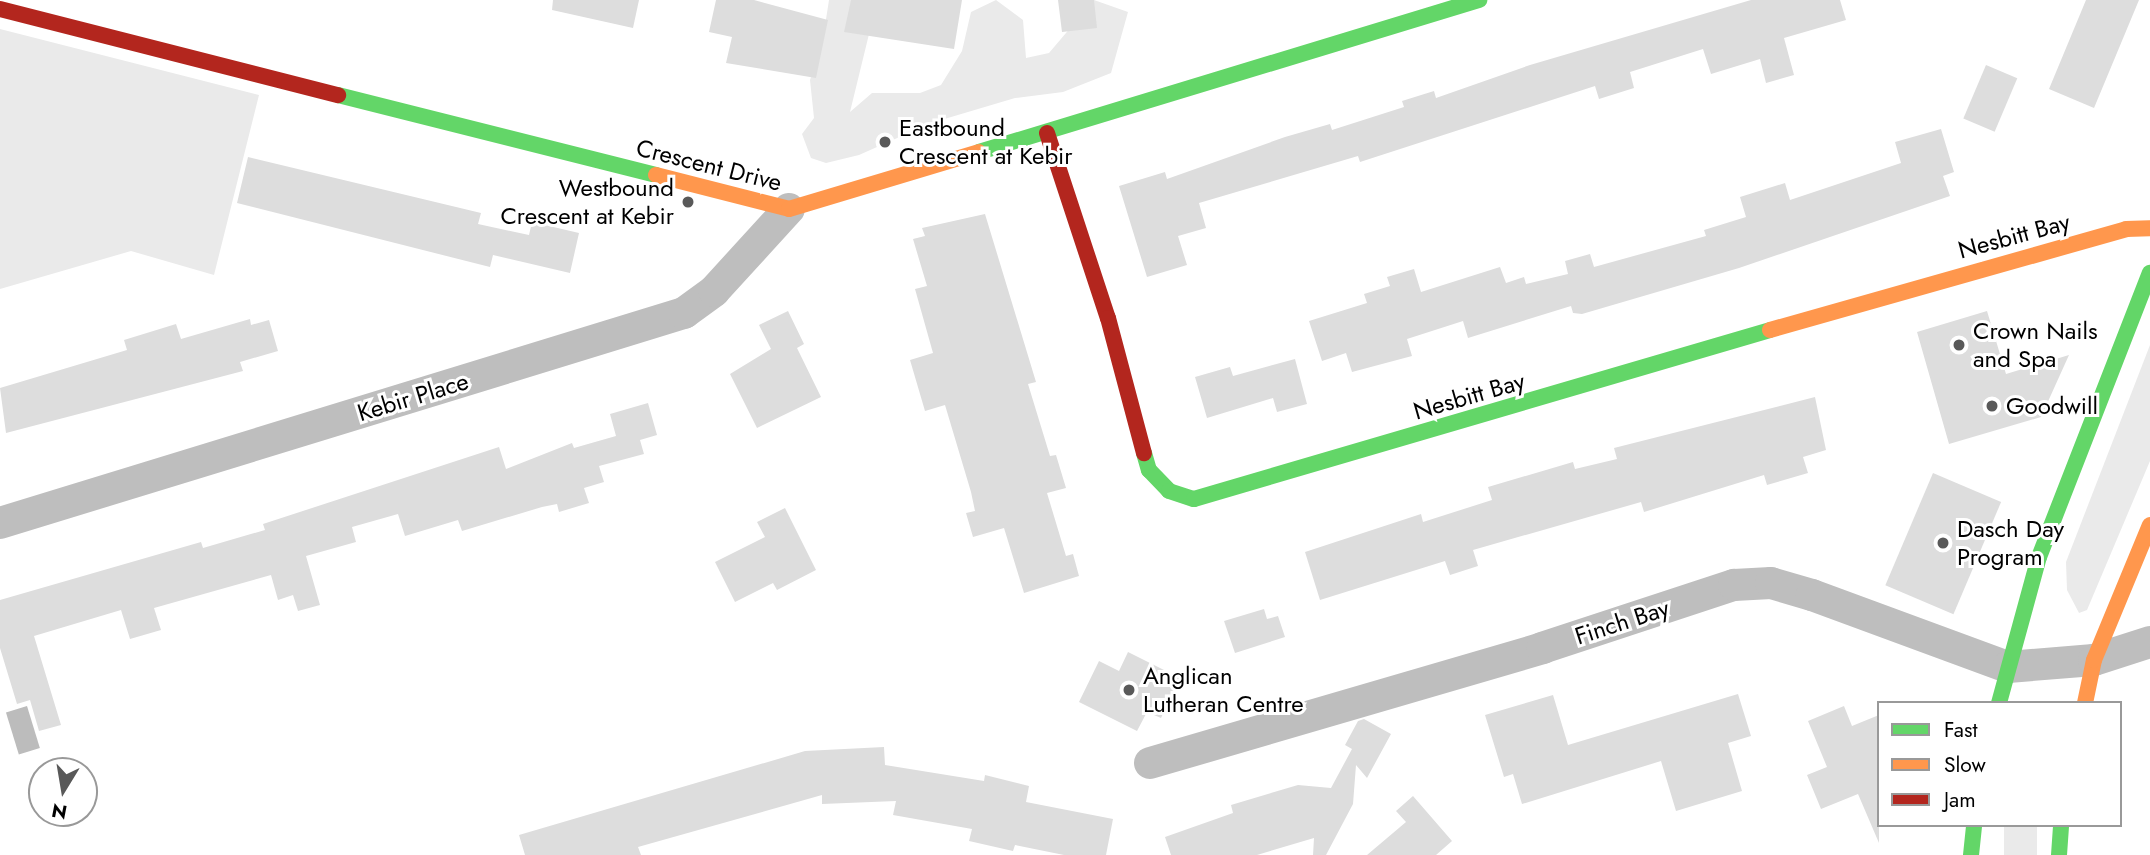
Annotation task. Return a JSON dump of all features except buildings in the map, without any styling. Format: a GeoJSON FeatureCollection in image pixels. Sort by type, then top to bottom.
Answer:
{"type":"FeatureCollection","features":[{"type":"Feature","properties":{"kind":"street","name":"Crescent Drive"},"geometry":{"type":"LineString","coordinates":[[0,9],[789,209],[1479,0]]}},
{"type":"Feature","properties":{"kind":"street","name":"Nesbitt Bay"},"geometry":{"type":"LineString","coordinates":[[1047,133],[1108,318],[1149,470],[1168,491],[1194,499],[1970,271],[2126,229],[2150,228]]}},
{"type":"Feature","properties":{"kind":"street","name":"Kebir Place"},"geometry":{"type":"LineString","coordinates":[[0,523],[684,313],[714,291],[789,209]]}},
{"type":"Feature","properties":{"kind":"street"},"geometry":{"type":"LineString","coordinates":[[2000,701],[2039,556],[2150,273]]}},
{"type":"Feature","properties":{"kind":"street"},"geometry":{"type":"LineString","coordinates":[[2085,701],[2094,660],[2150,525]]}},
{"type":"Feature","properties":{"kind":"street","name":"Finch Bay"},"geometry":{"type":"LineString","coordinates":[[1150,763],[1542,648],[1734,585],[1771,583],[1812,595],[2008,667],[2094,660],[2150,642]]}},
{"type":"Feature","properties":{"kind":"street"},"geometry":{"type":"LineString","coordinates":[[1971,855],[1974,827]]}},
{"type":"Feature","properties":{"kind":"street"},"geometry":{"type":"LineString","coordinates":[[2059,855],[2061,827]]}},
{"type":"Feature","properties":{"kind":"shaded area"},"geometry":{"type":"Polygon","coordinates":[[[829,0],[893,0],[870,30],[850,112],[872,93],[920,93],[941,85],[962,51],[971,12],[996,0],[1023,20],[1026,58],[1049,53],[1094,0],[1128,12],[1111,73],[1063,92],[1015,98],[931,123],[859,155],[826,163],[811,158],[802,134],[814,118],[810,80],[822,45],[829,0]]]}},
{"type":"Feature","properties":{"kind":"shaded area"},"geometry":{"type":"Polygon","coordinates":[[[0,29],[259,95],[214,275],[131,251],[0,289],[0,29]]]}},
{"type":"Feature","properties":{"kind":"shaded area"},"geometry":{"type":"Polygon","coordinates":[[[2150,345],[2150,461],[2087,610],[2079,613],[2067,590],[2066,562],[2150,345]]]}},
{"type":"Feature","properties":{"kind":"shaded area"},"geometry":{"type":"Polygon","coordinates":[[[27,706],[40,748],[19,755],[6,712],[27,706]]]}},
{"type":"Feature","properties":{"kind":"shaded area"},"geometry":{"type":"Polygon","coordinates":[[[2004,827],[2037,827],[2037,855],[2004,855],[2004,827]]]}},
{"type":"Feature","properties":{"kind":"traffic: fast"},"geometry":{"type":"LineString","coordinates":[[979,152],[1479,0]]}},
{"type":"Feature","properties":{"kind":"traffic: fast"},"geometry":{"type":"LineString","coordinates":[[338,95],[656,175]]}},
{"type":"Feature","properties":{"kind":"traffic: fast"},"geometry":{"type":"LineString","coordinates":[[2000,701],[2039,557],[2150,273]]}},
{"type":"Feature","properties":{"kind":"traffic: fast"},"geometry":{"type":"LineString","coordinates":[[1144,453],[1149,470],[1169,491],[1194,499],[1770,330]]}},
{"type":"Feature","properties":{"kind":"traffic: fast"},"geometry":{"type":"LineString","coordinates":[[1971,855],[1974,827]]}},
{"type":"Feature","properties":{"kind":"traffic: fast"},"geometry":{"type":"LineString","coordinates":[[2059,855],[2061,827]]}},
{"type":"Feature","properties":{"kind":"traffic: slow"},"geometry":{"type":"LineString","coordinates":[[656,175],[789,209],[979,152]]}},
{"type":"Feature","properties":{"kind":"traffic: slow"},"geometry":{"type":"LineString","coordinates":[[1770,330],[2126,229],[2150,228]]}},
{"type":"Feature","properties":{"kind":"traffic: slow"},"geometry":{"type":"LineString","coordinates":[[2085,701],[2094,660],[2150,525]]}},
{"type":"Feature","properties":{"kind":"traffic: jam"},"geometry":{"type":"LineString","coordinates":[[0,9],[338,95]]}},
{"type":"Feature","properties":{"kind":"traffic: jam"},"geometry":{"type":"LineString","coordinates":[[1047,133],[1108,318],[1144,453]]}},
{"type":"Feature","properties":{"kind":"place","name":"Eastbound Crescent at Kebir"},"geometry":{"type":"Point","coordinates":[885,142]}},
{"type":"Feature","properties":{"kind":"place","name":"Westbound Crescent at Kebir"},"geometry":{"type":"Point","coordinates":[688,202]}},
{"type":"Feature","properties":{"kind":"place","name":"Crown Nails and Spa"},"geometry":{"type":"Point","coordinates":[1959,345]}},
{"type":"Feature","properties":{"kind":"place","name":"Goodwill"},"geometry":{"type":"Point","coordinates":[1992,406]}},
{"type":"Feature","properties":{"kind":"place","name":"Dasch Day Program"},"geometry":{"type":"Point","coordinates":[1943,543]}},
{"type":"Feature","properties":{"kind":"place","name":"Anglican Lutheran Centre"},"geometry":{"type":"Point","coordinates":[1129,690]}}]}
